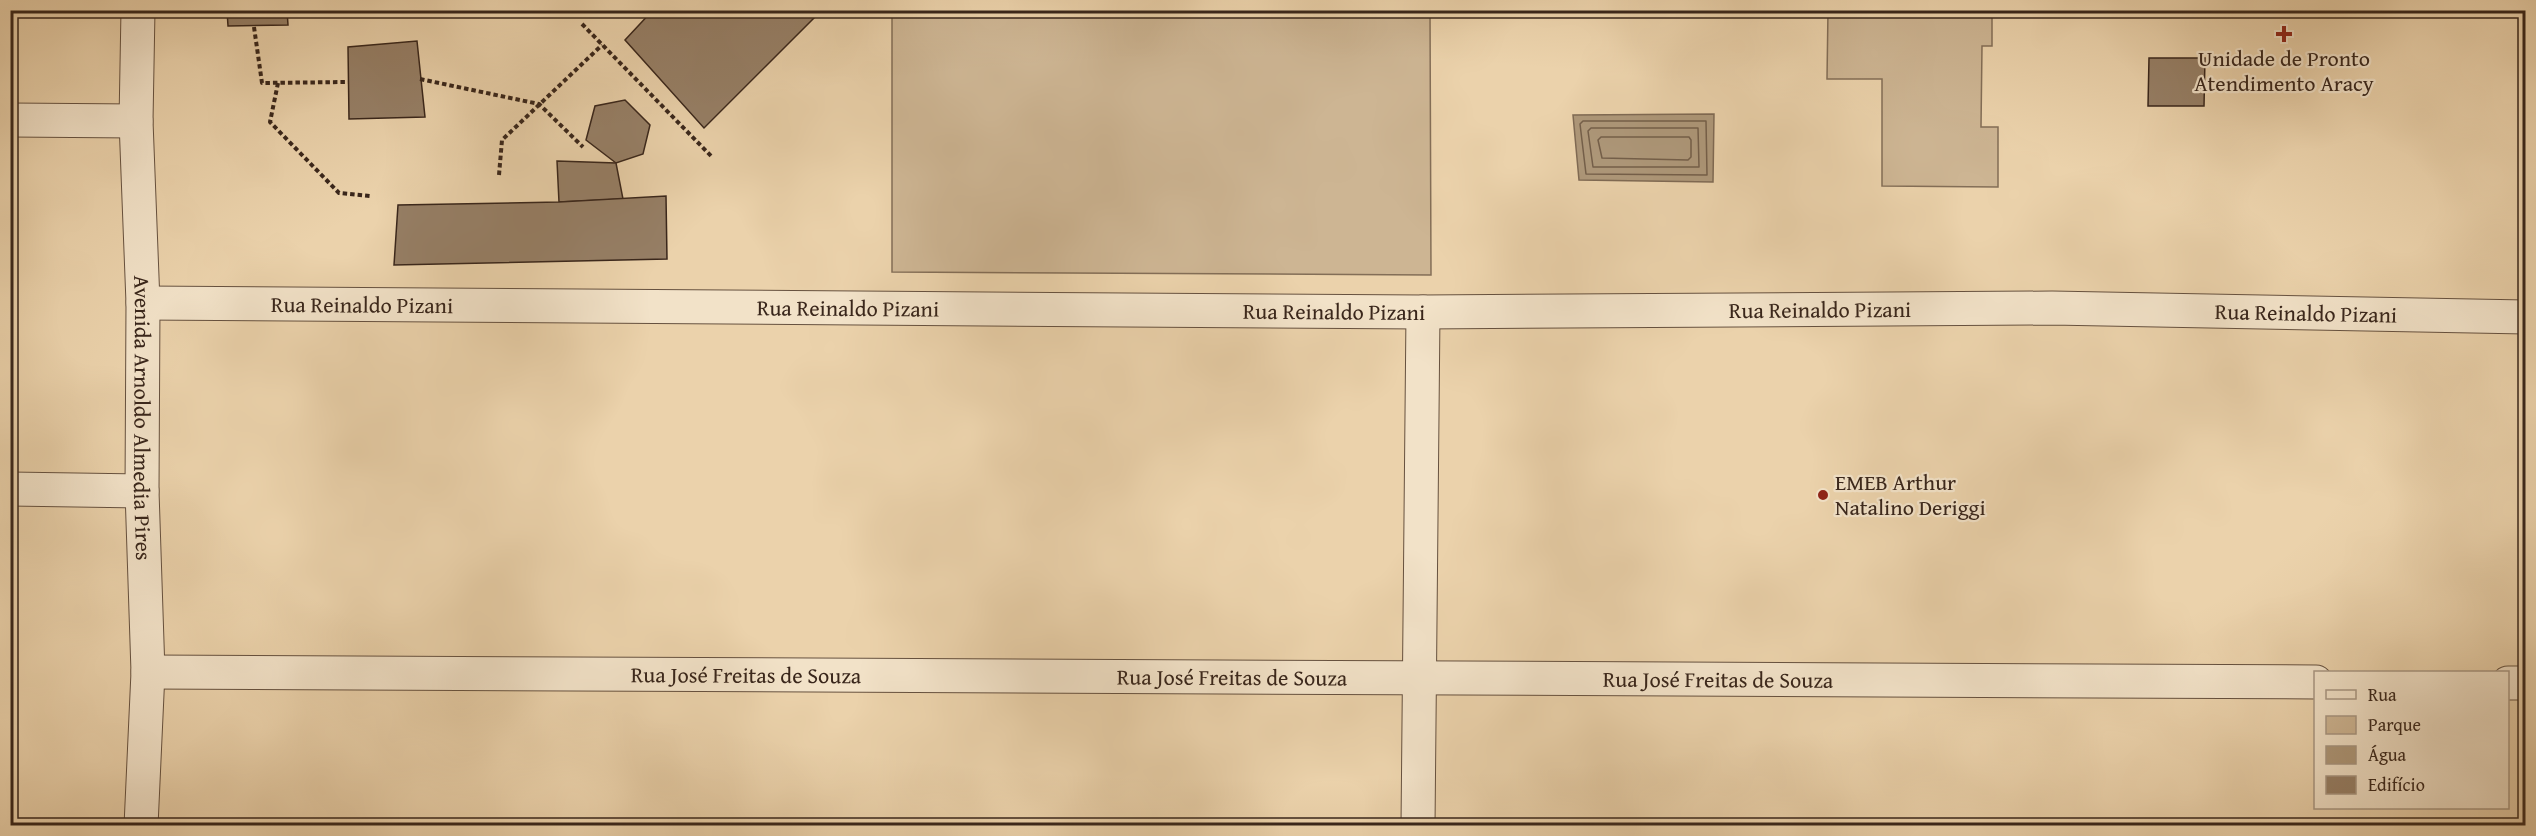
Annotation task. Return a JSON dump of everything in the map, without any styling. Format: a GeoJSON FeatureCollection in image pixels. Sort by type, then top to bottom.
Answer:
{"type":"FeatureCollection","features":[{"type":"Feature","properties":{"kind":"street","name":"Avenida Arnoldo Almedia Pires"},"geometry":{"type":"LineString","coordinates":[[138,10],[136,121],[143,303],[142,491],[148,672],[141,825]]}},
{"type":"Feature","properties":{"kind":"street"},"geometry":{"type":"LineString","coordinates":[[10,120],[136,121]]}},
{"type":"Feature","properties":{"kind":"street","name":"Rua Reinaldo Pizani"},"geometry":{"type":"LineString","coordinates":[[143,303],[1423,312],[2052,308],[2526,317]]}},
{"type":"Feature","properties":{"kind":"street"},"geometry":{"type":"LineString","coordinates":[[1418,825],[1423,312]]}},
{"type":"Feature","properties":{"kind":"street"},"geometry":{"type":"LineString","coordinates":[[10,489],[142,491]]}},
{"type":"Feature","properties":{"kind":"street","name":"Rua José Freitas de Souza"},"geometry":{"type":"LineString","coordinates":[[148,672],[1419,680],[2314,682]]}},
{"type":"Feature","properties":{"kind":"street"},"geometry":{"type":"LineString","coordinates":[[2509,683],[2526,683]]}},
{"type":"Feature","properties":{"kind":"path"},"geometry":{"type":"LineString","coordinates":[[582,24],[713,158]]}},
{"type":"Feature","properties":{"kind":"path"},"geometry":{"type":"LineString","coordinates":[[254,27],[262,83],[348,82]]}},
{"type":"Feature","properties":{"kind":"path"},"geometry":{"type":"LineString","coordinates":[[499,175],[501,140],[602,45]]}},
{"type":"Feature","properties":{"kind":"path"},"geometry":{"type":"LineString","coordinates":[[420,79],[539,104],[583,147]]}},
{"type":"Feature","properties":{"kind":"path"},"geometry":{"type":"LineString","coordinates":[[278,83],[270,122],[339,193],[370,196]]}},
{"type":"Feature","properties":{"kind":"green space"},"geometry":{"type":"Polygon","coordinates":[[[892,11],[1430,11],[1431,275],[892,272],[892,11]]]}},
{"type":"Feature","properties":{"kind":"green space"},"geometry":{"type":"Polygon","coordinates":[[[1828,11],[1992,11],[1992,46],[1982,46],[1981,127],[1998,127],[1998,187],[1882,186],[1882,79],[1827,79],[1828,11]]]}},
{"type":"Feature","properties":{"kind":"water"},"geometry":{"type":"Polygon","coordinates":[[[1714,114],[1713,182],[1579,180],[1573,115],[1714,114]]]}},
{"type":"Feature","properties":{"kind":"building"},"geometry":{"type":"Polygon","coordinates":[[[227,10],[287,10],[288,25],[228,26],[227,10]]]}},
{"type":"Feature","properties":{"kind":"building"},"geometry":{"type":"Polygon","coordinates":[[[653,10],[822,10],[704,128],[625,40],[653,10]]]}},
{"type":"Feature","properties":{"kind":"building"},"geometry":{"type":"Polygon","coordinates":[[[417,41],[425,117],[349,119],[348,47],[417,41]]]}},
{"type":"Feature","properties":{"kind":"building"},"geometry":{"type":"Polygon","coordinates":[[[2149,58],[2205,58],[2204,106],[2148,106],[2149,58]]]}},
{"type":"Feature","properties":{"kind":"building"},"geometry":{"type":"Polygon","coordinates":[[[625,100],[650,125],[643,154],[616,163],[586,140],[595,106],[625,100]]]}},
{"type":"Feature","properties":{"kind":"building"},"geometry":{"type":"Polygon","coordinates":[[[557,161],[616,163],[623,199],[559,202],[557,161]]]}},
{"type":"Feature","properties":{"kind":"building"},"geometry":{"type":"Polygon","coordinates":[[[666,196],[667,259],[394,265],[398,205],[559,202],[666,196]]]}},
{"type":"Feature","properties":{"kind":"place","name":"Unidade de Pronto Atendimento Aracy"},"geometry":{"type":"Point","coordinates":[2284,34]}},
{"type":"Feature","properties":{"kind":"place","name":"EMEB Arthur Natalino Deriggi"},"geometry":{"type":"Point","coordinates":[1823,495]}}]}
